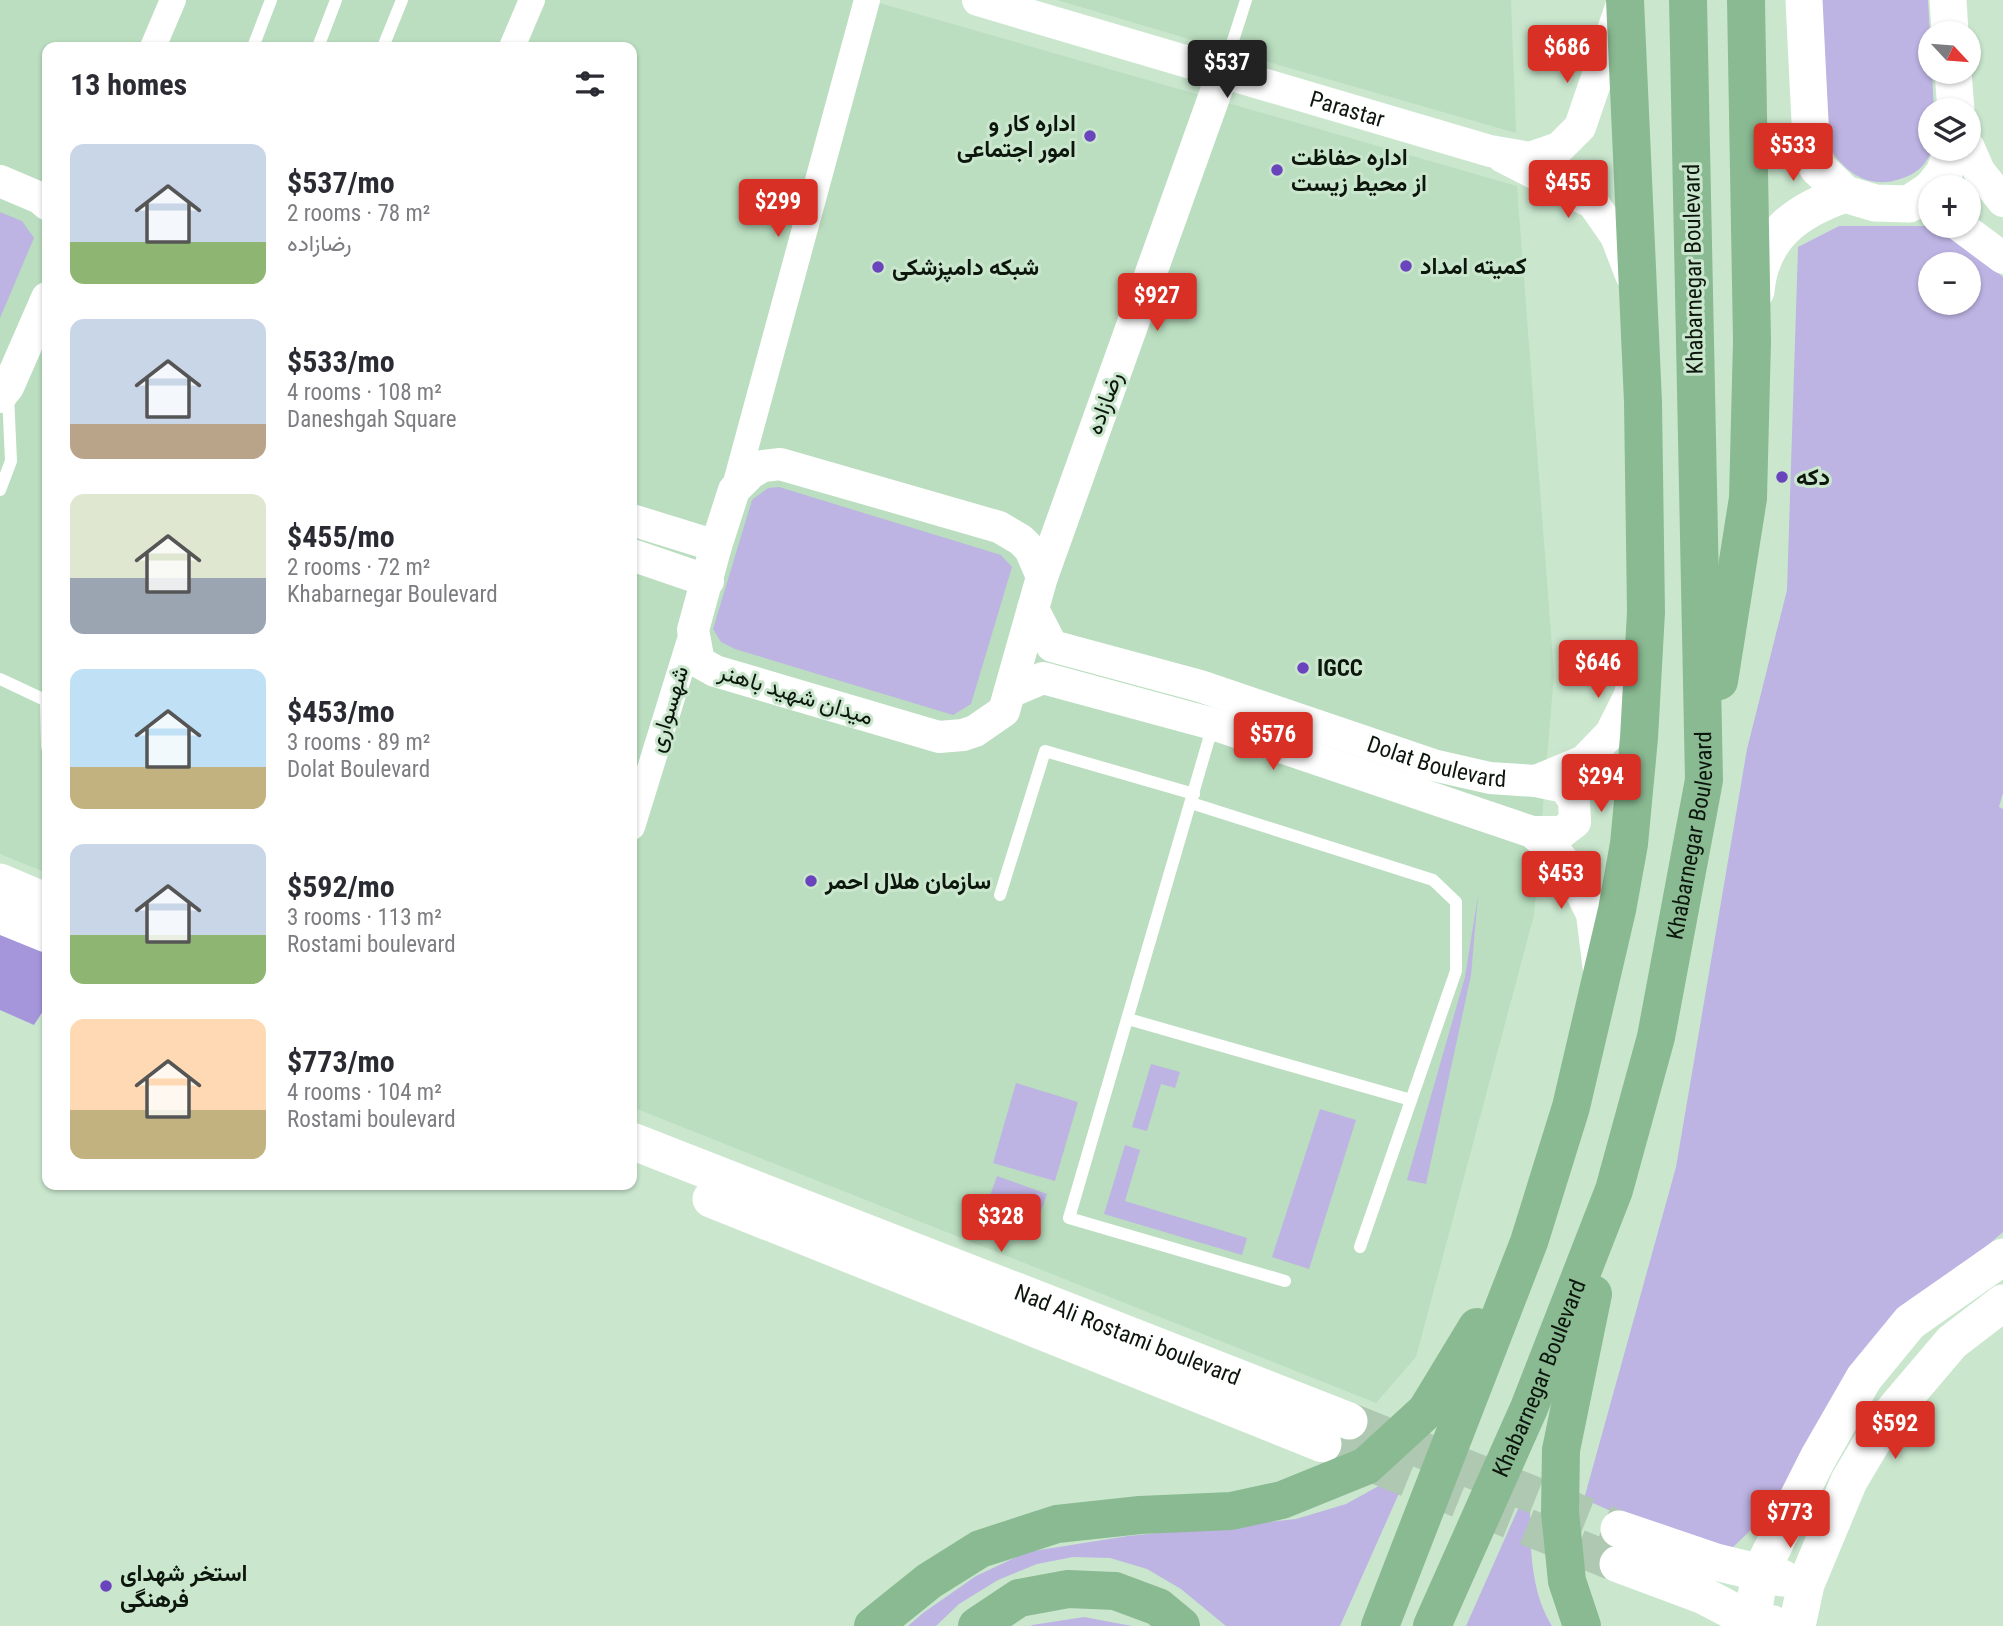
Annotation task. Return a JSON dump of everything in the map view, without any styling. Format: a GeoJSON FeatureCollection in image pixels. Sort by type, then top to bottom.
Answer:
{"type":"FeatureCollection","features":[{"type":"Feature","properties":{"kind":"highway"},"geometry":{"type":"LineString","coordinates":[[1380,1626],[1529,1242],[1571,1107],[1601,983],[1629,844],[1639,737],[1646,612],[1639,298],[1624,0]]}},
{"type":"Feature","properties":{"kind":"highway","name":"Khabarnegar Boulevard"},"geometry":{"type":"LineString","coordinates":[[1432,1626],[1529,1408],[1614,1190],[1656,1037],[1704,780],[1688,0]]}},
{"type":"Feature","properties":{"kind":"highway"},"geometry":{"type":"LineString","coordinates":[[1704,780],[1748,498],[1752,341],[1746,0]]}},
{"type":"Feature","properties":{"kind":"highway"},"geometry":{"type":"LineString","coordinates":[[1582,1626],[1567,1581],[1560,1513],[1561,1450],[1614,1190]]}},
{"type":"Feature","properties":{"kind":"highway"},"geometry":{"type":"LineString","coordinates":[[873,1626],[929,1581],[980,1549],[1057,1524],[1140,1515],[1231,1511],[1282,1500],[1366,1466],[1426,1411],[1529,1242]]}},
{"type":"Feature","properties":{"kind":"highway"},"geometry":{"type":"LineString","coordinates":[[977,1626],[1019,1598],[1068,1589],[1115,1591],[1158,1607],[1181,1626]]}},
{"type":"Feature","properties":{"kind":"main road"},"geometry":{"type":"LineString","coordinates":[[1804,0],[1811,142],[1817,167],[1845,194],[1875,203],[1918,199]]}},
{"type":"Feature","properties":{"kind":"main road"},"geometry":{"type":"LineString","coordinates":[[1948,0],[1949,21]]}},
{"type":"Feature","properties":{"kind":"main road"},"geometry":{"type":"LineString","coordinates":[[1752,341],[1758,271],[1770,242],[1799,214],[1845,194]]}},
{"type":"Feature","properties":{"kind":"main road"},"geometry":{"type":"LineString","coordinates":[[0,883],[42,900]]}},
{"type":"Feature","properties":{"kind":"main road"},"geometry":{"type":"LineString","coordinates":[[0,915],[42,932]]}},
{"type":"Feature","properties":{"kind":"main road","name":"Nad Ali Rostami boulevard"},"geometry":{"type":"LineString","coordinates":[[637,1143],[1336,1432],[637,1169]]}},
{"type":"Feature","properties":{"kind":"main road"},"geometry":{"type":"LineString","coordinates":[[1806,1584],[1760,1573],[1716,1562],[1618,1547],[1704,1596],[1761,1624],[1760,1573],[1818,1458],[1864,1378],[1910,1322],[2003,1257]]}},
{"type":"Feature","properties":{"kind":"main road"},"geometry":{"type":"LineString","coordinates":[[1797,1626],[1806,1584],[1849,1481],[1884,1422],[1952,1342],[2003,1303]]}},
{"type":"Feature","properties":{"kind":"street"},"geometry":{"type":"LineString","coordinates":[[155,42],[173,0]]}},
{"type":"Feature","properties":{"kind":"street"},"geometry":{"type":"LineString","coordinates":[[514,42],[532,0]]}},
{"type":"Feature","properties":{"kind":"street"},"geometry":{"type":"LineString","coordinates":[[693,630],[734,490],[867,0]]}},
{"type":"Feature","properties":{"kind":"street","name":"Parastar"},"geometry":{"type":"LineString","coordinates":[[978,0],[1489,151],[1530,158],[1559,149],[1580,127],[1624,0]]}},
{"type":"Feature","properties":{"kind":"street","name":"رضازاده"},"geometry":{"type":"LineString","coordinates":[[1042,577],[1223,72]]}},
{"type":"Feature","properties":{"kind":"street"},"geometry":{"type":"LineString","coordinates":[[1489,151],[1593,203],[1616,236],[1639,298]]}},
{"type":"Feature","properties":{"kind":"street"},"geometry":{"type":"LineString","coordinates":[[1975,161],[1979,171],[2003,201]]}},
{"type":"Feature","properties":{"kind":"street"},"geometry":{"type":"LineString","coordinates":[[0,181],[42,200]]}},
{"type":"Feature","properties":{"kind":"street"},"geometry":{"type":"LineString","coordinates":[[1976,238],[2003,258]]}},
{"type":"Feature","properties":{"kind":"street"},"geometry":{"type":"LineString","coordinates":[[4,392],[42,316]]}},
{"type":"Feature","properties":{"kind":"street"},"geometry":{"type":"LineString","coordinates":[[734,490],[762,466],[780,464],[806,471],[999,527],[1021,540],[1030,549],[1042,577]]}},
{"type":"Feature","properties":{"kind":"street"},"geometry":{"type":"LineString","coordinates":[[637,522],[716,547]]}},
{"type":"Feature","properties":{"kind":"street"},"geometry":{"type":"LineString","coordinates":[[637,557],[708,581]]}},
{"type":"Feature","properties":{"kind":"street","name":"میدان شهید باهنر"},"geometry":{"type":"LineString","coordinates":[[693,630],[699,662],[715,671],[939,737],[964,735],[979,730],[1004,711],[1042,577]]}},
{"type":"Feature","properties":{"kind":"street","name":"Dolat Boulevard"},"geometry":{"type":"LineString","coordinates":[[1033,609],[1052,646],[1200,686],[1433,765],[1490,778],[1536,781],[1584,761],[1611,733],[1630,695],[1646,612]]}},
{"type":"Feature","properties":{"kind":"street","name":"شهسواری"},"geometry":{"type":"LineString","coordinates":[[637,811],[693,630]]}},
{"type":"Feature","properties":{"kind":"street","name":"Dolat Boulevard"},"geometry":{"type":"LineString","coordinates":[[1010,692],[1043,678],[1213,724],[1532,832],[1556,852],[1569,868],[1591,914],[1601,983]]}},
{"type":"Feature","properties":{"kind":"street"},"geometry":{"type":"LineString","coordinates":[[1532,832],[1562,832],[1575,822],[1574,801],[1565,788],[1536,781]]}},
{"type":"Feature","properties":{"kind":"lane"},"geometry":{"type":"LineString","coordinates":[[255,42],[271,0]]}},
{"type":"Feature","properties":{"kind":"lane"},"geometry":{"type":"LineString","coordinates":[[320,42],[336,0]]}},
{"type":"Feature","properties":{"kind":"lane"},"geometry":{"type":"LineString","coordinates":[[385,42],[402,0]]}},
{"type":"Feature","properties":{"kind":"lane"},"geometry":{"type":"LineString","coordinates":[[1223,72],[1246,0]]}},
{"type":"Feature","properties":{"kind":"lane"},"geometry":{"type":"LineString","coordinates":[[0,490],[10,461],[4,392]]}},
{"type":"Feature","properties":{"kind":"lane"},"geometry":{"type":"LineString","coordinates":[[0,679],[42,699]]}},
{"type":"Feature","properties":{"kind":"lane"},"geometry":{"type":"LineString","coordinates":[[1213,724],[1069,1218],[1285,1281]]}},
{"type":"Feature","properties":{"kind":"lane"},"geometry":{"type":"LineString","coordinates":[[1000,895],[1045,751],[1433,880],[1456,902],[1456,971],[1360,1247]]}},
{"type":"Feature","properties":{"kind":"lane"},"geometry":{"type":"LineString","coordinates":[[1128,1019],[1411,1100]]}},
{"type":"Feature","properties":{"kind":"shaded area"},"geometry":{"type":"Polygon","coordinates":[[[0,0],[869,0],[1517,186],[1554,674],[1534,915],[1416,1357],[1376,1403],[637,1109],[637,42],[42,42],[42,871],[0,854],[0,0]]]}},
{"type":"Feature","properties":{"kind":"shaded area"},"geometry":{"type":"Polygon","coordinates":[[[1057,0],[1511,0],[1516,133],[1216,47],[1057,0]]]}},
{"type":"Feature","properties":{"kind":"shaded area"},"geometry":{"type":"Polygon","coordinates":[[[1821,0],[1928,0],[1929,21],[1918,21],[1918,84],[1933,84],[1933,98],[1918,98],[1918,161],[1926,161],[1925,163],[1903,178],[1870,181],[1852,173],[1836,158],[1830,148],[1821,0]]]}},
{"type":"Feature","properties":{"kind":"shaded area"},"geometry":{"type":"Polygon","coordinates":[[[0,212],[22,221],[34,238],[0,318],[0,212]]]}},
{"type":"Feature","properties":{"kind":"shaded area"},"geometry":{"type":"Polygon","coordinates":[[[1839,226],[1918,226],[1918,238],[1956,238],[1973,252],[1918,252],[1918,315],[1981,315],[1981,259],[2003,277],[2003,793],[1999,807],[2003,809],[2003,1232],[1891,1328],[1776,1506],[1731,1549],[1649,1528],[1584,1499],[1676,1167],[1747,749],[1787,590],[1798,247],[1839,226]]]}},
{"type":"Feature","properties":{"kind":"shaded area"},"geometry":{"type":"Polygon","coordinates":[[[779,487],[1001,555],[1012,567],[971,704],[953,715],[735,649],[721,642],[713,629],[752,500],[768,488],[779,487]]]}},
{"type":"Feature","properties":{"kind":"shaded area"},"geometry":{"type":"Polygon","coordinates":[[[1478,895],[1471,975],[1426,1184],[1407,1180],[1465,977],[1478,895]]]}},
{"type":"Feature","properties":{"kind":"shaded area"},"geometry":{"type":"Polygon","coordinates":[[[0,929],[42,946],[42,1013],[34,1025],[0,1010],[0,929]]]}},
{"type":"Feature","properties":{"kind":"shaded area"},"geometry":{"type":"Polygon","coordinates":[[[1151,1064],[1180,1072],[1175,1088],[1161,1084],[1147,1131],[1132,1127],[1151,1064]]]}},
{"type":"Feature","properties":{"kind":"shaded area"},"geometry":{"type":"Polygon","coordinates":[[[1016,1083],[1078,1102],[1055,1181],[993,1163],[1016,1083]]]}},
{"type":"Feature","properties":{"kind":"shaded area"},"geometry":{"type":"Polygon","coordinates":[[[1320,1109],[1356,1120],[1309,1269],[1272,1257],[1320,1109]]]}},
{"type":"Feature","properties":{"kind":"shaded area"},"geometry":{"type":"Polygon","coordinates":[[[1125,1145],[1140,1150],[1125,1201],[1247,1238],[1242,1255],[1104,1214],[1125,1145]]]}},
{"type":"Feature","properties":{"kind":"shaded area"},"geometry":{"type":"Polygon","coordinates":[[[997,1176],[1047,1194],[1036,1225],[986,1207],[997,1176]]]}},
{"type":"Feature","properties":{"kind":"shaded area"},"geometry":{"type":"Polygon","coordinates":[[[1395,1477],[1404,1482],[1340,1626],[1226,1626],[1181,1589],[1147,1569],[1110,1558],[1073,1557],[1037,1564],[998,1580],[959,1604],[936,1626],[908,1626],[976,1576],[1027,1552],[1128,1536],[1296,1519],[1346,1504],[1395,1477]]]}},
{"type":"Feature","properties":{"kind":"shaded area"},"geometry":{"type":"Polygon","coordinates":[[[1530,1482],[1534,1574],[1544,1610],[1552,1626],[1466,1626],[1530,1482]]]}},
{"type":"Feature","properties":{"kind":"shaded area"},"geometry":{"type":"Polygon","coordinates":[[[1084,1617],[1132,1626],[1031,1626],[1032,1625],[1084,1617]]]}},
{"type":"Feature","properties":{"kind":"tunnel"},"geometry":{"type":"LineString","coordinates":[[1349,1421],[1619,1529]]}},
{"type":"Feature","properties":{"kind":"tunnel"},"geometry":{"type":"LineString","coordinates":[[1323,1444],[1618,1564]]}},
{"type":"Feature","properties":{"kind":"place","name":"اداره کار و امور اجتماعی"},"geometry":{"type":"Point","coordinates":[1090,136]}},
{"type":"Feature","properties":{"kind":"place","name":"اداره حفاظت از محیط زیست"},"geometry":{"type":"Point","coordinates":[1277,170]}},
{"type":"Feature","properties":{"kind":"place","name":"کمیته امداد"},"geometry":{"type":"Point","coordinates":[1406,266]}},
{"type":"Feature","properties":{"kind":"place","name":"شبکه دامپزشکی"},"geometry":{"type":"Point","coordinates":[878,267]}},
{"type":"Feature","properties":{"kind":"place","name":"دکه"},"geometry":{"type":"Point","coordinates":[1782,477]}},
{"type":"Feature","properties":{"kind":"place","name":"IGCC"},"geometry":{"type":"Point","coordinates":[1303,668]}},
{"type":"Feature","properties":{"kind":"place","name":"سازمان هلال احمر"},"geometry":{"type":"Point","coordinates":[811,881]}},
{"type":"Feature","properties":{"kind":"place","name":"استخر شهدای فرهنگی"},"geometry":{"type":"Point","coordinates":[106,1586]}}]}
